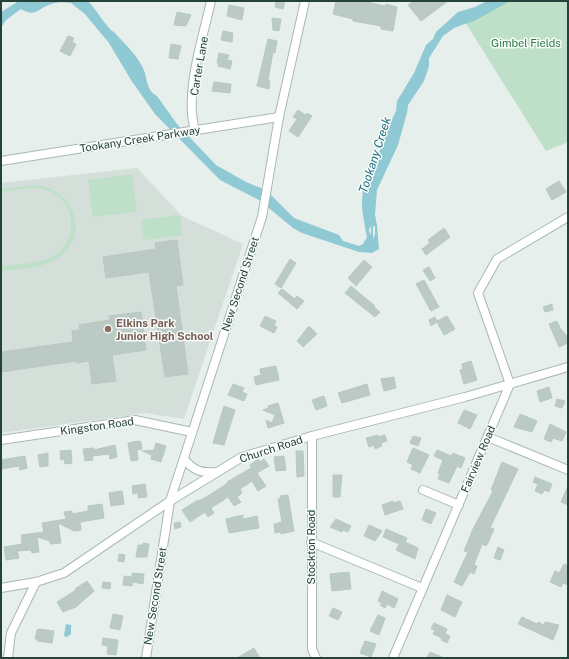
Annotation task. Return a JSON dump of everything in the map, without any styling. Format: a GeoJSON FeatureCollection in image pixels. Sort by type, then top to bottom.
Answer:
{"type":"FeatureCollection","features":[{"type":"Feature","properties":{"kind":"street","name":"Carter Lane"},"geometry":{"type":"LineString","coordinates":[[192,131],[193,88],[211,1]]}},
{"type":"Feature","properties":{"kind":"street","name":"New Second Street"},"geometry":{"type":"LineString","coordinates":[[146,658],[170,502],[262,217],[279,117],[305,1]]}},
{"type":"Feature","properties":{"kind":"street","name":"Tookany Creek Parkway"},"geometry":{"type":"LineString","coordinates":[[1,161],[279,117]]}},
{"type":"Feature","properties":{"kind":"street"},"geometry":{"type":"LineString","coordinates":[[510,384],[478,293],[497,259],[568,217]]}},
{"type":"Feature","properties":{"kind":"street","name":"Church Road"},"geometry":{"type":"LineString","coordinates":[[1,588],[36,582],[64,572],[216,472],[242,457],[312,436],[510,384],[568,367]]}},
{"type":"Feature","properties":{"kind":"street","name":"Fairview Road"},"geometry":{"type":"LineString","coordinates":[[393,658],[510,384]]}},
{"type":"Feature","properties":{"kind":"street","name":"Kingston Road"},"geometry":{"type":"LineString","coordinates":[[1,440],[135,420],[192,432]]}},
{"type":"Feature","properties":{"kind":"street","name":"Stockton Road"},"geometry":{"type":"LineString","coordinates":[[312,436],[312,649],[316,658]]}},
{"type":"Feature","properties":{"kind":"street"},"geometry":{"type":"LineString","coordinates":[[488,437],[568,470]]}},
{"type":"Feature","properties":{"kind":"street"},"geometry":{"type":"LineString","coordinates":[[184,459],[196,471],[201,473],[216,472]]}},
{"type":"Feature","properties":{"kind":"street"},"geometry":{"type":"LineString","coordinates":[[423,490],[459,505]]}},
{"type":"Feature","properties":{"kind":"street"},"geometry":{"type":"LineString","coordinates":[[311,542],[422,588]]}},
{"type":"Feature","properties":{"kind":"street"},"geometry":{"type":"LineString","coordinates":[[8,658],[11,633],[36,582]]}},
{"type":"Feature","properties":{"kind":"shaded area","name":"Elkins Park Junior High School"},"geometry":{"type":"Polygon","coordinates":[[[137,168],[182,216],[243,244],[184,419],[145,413],[1,433],[1,183],[137,168]]]}},
{"type":"Feature","properties":{"kind":"green space","name":"Gimbel Fields"},"geometry":{"type":"Polygon","coordinates":[[[501,1],[568,1],[568,142],[546,151],[465,22],[501,1]]]}},
{"type":"Feature","properties":{"kind":"green space"},"geometry":{"type":"Polygon","coordinates":[[[132,174],[137,212],[93,217],[88,180],[132,174]]]}},
{"type":"Feature","properties":{"kind":"green space"},"geometry":{"type":"Polygon","coordinates":[[[33,185],[47,187],[58,193],[67,202],[73,213],[76,225],[74,237],[69,248],[51,262],[30,268],[1,271],[1,266],[29,263],[49,258],[63,248],[68,240],[71,231],[69,212],[65,204],[58,196],[44,189],[38,188],[25,188],[1,192],[1,189],[33,185]]]}},
{"type":"Feature","properties":{"kind":"green space"},"geometry":{"type":"Polygon","coordinates":[[[177,215],[180,217],[182,235],[144,240],[141,220],[177,215]]]}},
{"type":"Feature","properties":{"kind":"water"},"geometry":{"type":"Polygon","coordinates":[[[19,1],[88,1],[109,28],[129,48],[139,61],[144,70],[150,90],[157,96],[177,124],[216,165],[246,182],[266,190],[294,218],[339,235],[343,241],[359,246],[363,244],[367,237],[362,209],[363,193],[361,187],[368,177],[381,148],[383,138],[396,111],[397,101],[414,73],[426,45],[433,39],[436,32],[458,12],[475,7],[487,1],[510,1],[476,20],[454,28],[443,36],[429,58],[429,66],[424,81],[408,105],[398,145],[377,190],[375,215],[379,249],[372,253],[359,252],[302,233],[293,228],[259,200],[220,180],[155,114],[131,80],[109,43],[85,14],[71,3],[53,3],[30,13],[21,9],[6,20],[1,28],[1,12],[19,1]],[[375,226],[370,227],[369,231],[373,239],[375,234],[375,226]]]}},
{"type":"Feature","properties":{"kind":"water"},"geometry":{"type":"Polygon","coordinates":[[[66,624],[71,625],[71,634],[67,637],[64,636],[66,624]]]}},
{"type":"Feature","properties":{"kind":"building"},"geometry":{"type":"Polygon","coordinates":[[[276,1],[285,1],[283,9],[275,7],[276,1]]]}},
{"type":"Feature","properties":{"kind":"building"},"geometry":{"type":"Polygon","coordinates":[[[336,1],[362,1],[397,7],[393,31],[381,29],[381,26],[353,21],[353,19],[333,14],[336,1]]]}},
{"type":"Feature","properties":{"kind":"building"},"geometry":{"type":"Polygon","coordinates":[[[414,1],[448,1],[421,21],[408,5],[414,1]]]}},
{"type":"Feature","properties":{"kind":"building"},"geometry":{"type":"Polygon","coordinates":[[[229,5],[244,8],[242,20],[227,16],[229,5]]]}},
{"type":"Feature","properties":{"kind":"building"},"geometry":{"type":"Polygon","coordinates":[[[177,12],[191,15],[186,26],[174,25],[177,12]]]}},
{"type":"Feature","properties":{"kind":"building"},"geometry":{"type":"Polygon","coordinates":[[[272,18],[281,19],[279,31],[273,30],[272,18]]]}},
{"type":"Feature","properties":{"kind":"building"},"geometry":{"type":"Polygon","coordinates":[[[223,31],[233,33],[232,42],[221,40],[223,31]]]}},
{"type":"Feature","properties":{"kind":"building"},"geometry":{"type":"Polygon","coordinates":[[[68,36],[74,38],[72,42],[76,44],[70,56],[60,51],[68,36]]]}},
{"type":"Feature","properties":{"kind":"building"},"geometry":{"type":"Polygon","coordinates":[[[268,39],[277,41],[275,53],[273,52],[268,80],[270,81],[269,89],[257,86],[268,39]]]}},
{"type":"Feature","properties":{"kind":"building"},"geometry":{"type":"Polygon","coordinates":[[[171,44],[181,46],[178,59],[169,58],[171,44]]]}},
{"type":"Feature","properties":{"kind":"building"},"geometry":{"type":"Polygon","coordinates":[[[219,53],[229,55],[227,60],[232,61],[230,69],[218,66],[219,63],[217,63],[219,53]]]}},
{"type":"Feature","properties":{"kind":"building"},"geometry":{"type":"Polygon","coordinates":[[[214,82],[231,84],[230,93],[212,91],[214,82]]]}},
{"type":"Feature","properties":{"kind":"building"},"geometry":{"type":"Polygon","coordinates":[[[298,110],[305,115],[307,113],[312,116],[298,137],[289,131],[297,119],[293,117],[298,110]]]}},
{"type":"Feature","properties":{"kind":"building"},"geometry":{"type":"Polygon","coordinates":[[[559,181],[566,192],[552,200],[546,189],[559,181]]]}},
{"type":"Feature","properties":{"kind":"building"},"geometry":{"type":"Polygon","coordinates":[[[444,228],[450,237],[426,255],[422,249],[430,243],[428,240],[444,228]]]}},
{"type":"Feature","properties":{"kind":"building"},"geometry":{"type":"Polygon","coordinates":[[[177,240],[183,285],[176,286],[188,374],[165,377],[149,272],[106,278],[103,257],[156,249],[155,243],[177,240]]]}},
{"type":"Feature","properties":{"kind":"building"},"geometry":{"type":"Polygon","coordinates":[[[290,259],[296,263],[281,288],[275,284],[290,259]]]}},
{"type":"Feature","properties":{"kind":"building"},"geometry":{"type":"Polygon","coordinates":[[[364,260],[372,267],[356,286],[348,278],[364,260]]]}},
{"type":"Feature","properties":{"kind":"building"},"geometry":{"type":"Polygon","coordinates":[[[429,267],[435,278],[430,281],[423,270],[429,267]]]}},
{"type":"Feature","properties":{"kind":"building"},"geometry":{"type":"Polygon","coordinates":[[[424,280],[439,307],[431,311],[416,284],[424,280]]]}},
{"type":"Feature","properties":{"kind":"building"},"geometry":{"type":"Polygon","coordinates":[[[351,286],[380,312],[375,317],[345,293],[351,286]]]}},
{"type":"Feature","properties":{"kind":"building"},"geometry":{"type":"Polygon","coordinates":[[[282,289],[295,299],[297,296],[304,301],[297,309],[278,293],[282,289]]]}},
{"type":"Feature","properties":{"kind":"building"},"geometry":{"type":"Polygon","coordinates":[[[552,304],[553,310],[545,312],[543,307],[552,304]]]}},
{"type":"Feature","properties":{"kind":"building"},"geometry":{"type":"Polygon","coordinates":[[[141,312],[146,350],[112,355],[116,381],[92,384],[89,361],[77,363],[76,361],[1,372],[1,352],[73,342],[72,331],[80,330],[79,325],[110,320],[109,316],[141,312]]]}},
{"type":"Feature","properties":{"kind":"building"},"geometry":{"type":"Polygon","coordinates":[[[265,316],[276,321],[274,325],[277,327],[274,333],[260,326],[265,316]]]}},
{"type":"Feature","properties":{"kind":"building"},"geometry":{"type":"Polygon","coordinates":[[[447,316],[455,329],[444,335],[437,322],[431,326],[429,320],[435,317],[437,321],[447,316]]]}},
{"type":"Feature","properties":{"kind":"building"},"geometry":{"type":"Polygon","coordinates":[[[557,321],[560,328],[568,337],[568,343],[559,347],[549,324],[557,321]]]}},
{"type":"Feature","properties":{"kind":"building"},"geometry":{"type":"Polygon","coordinates":[[[309,326],[317,334],[303,347],[297,341],[309,326]]]}},
{"type":"Feature","properties":{"kind":"building"},"geometry":{"type":"Polygon","coordinates":[[[471,361],[477,380],[464,384],[460,370],[463,369],[462,364],[471,361]]]}},
{"type":"Feature","properties":{"kind":"building"},"geometry":{"type":"Polygon","coordinates":[[[276,366],[279,380],[256,385],[254,377],[261,375],[260,369],[276,366]]]}},
{"type":"Feature","properties":{"kind":"building"},"geometry":{"type":"Polygon","coordinates":[[[394,377],[396,388],[384,391],[381,379],[394,377]]]}},
{"type":"Feature","properties":{"kind":"building"},"geometry":{"type":"Polygon","coordinates":[[[233,384],[244,388],[242,392],[247,394],[244,401],[228,395],[233,384]]]}},
{"type":"Feature","properties":{"kind":"building"},"geometry":{"type":"Polygon","coordinates":[[[367,384],[370,395],[342,403],[338,393],[367,384]]]}},
{"type":"Feature","properties":{"kind":"building"},"geometry":{"type":"Polygon","coordinates":[[[549,387],[552,398],[540,402],[537,391],[549,387]]]}},
{"type":"Feature","properties":{"kind":"building"},"geometry":{"type":"Polygon","coordinates":[[[324,396],[327,406],[316,410],[312,400],[324,396]]]}},
{"type":"Feature","properties":{"kind":"building"},"geometry":{"type":"Polygon","coordinates":[[[557,399],[565,401],[562,408],[555,406],[557,399]]]}},
{"type":"Feature","properties":{"kind":"building"},"geometry":{"type":"Polygon","coordinates":[[[278,403],[284,423],[268,428],[266,420],[272,423],[275,415],[263,410],[269,408],[268,406],[278,403]]]}},
{"type":"Feature","properties":{"kind":"building"},"geometry":{"type":"Polygon","coordinates":[[[224,406],[235,410],[224,445],[213,443],[224,406]]]}},
{"type":"Feature","properties":{"kind":"building"},"geometry":{"type":"Polygon","coordinates":[[[464,410],[477,415],[470,429],[458,423],[464,410]]]}},
{"type":"Feature","properties":{"kind":"building"},"geometry":{"type":"Polygon","coordinates":[[[520,414],[537,421],[532,432],[514,427],[520,414]]]}},
{"type":"Feature","properties":{"kind":"building"},"geometry":{"type":"Polygon","coordinates":[[[550,424],[566,432],[562,441],[553,438],[551,442],[544,439],[550,424]]]}},
{"type":"Feature","properties":{"kind":"building"},"geometry":{"type":"Polygon","coordinates":[[[378,435],[378,437],[385,435],[387,441],[381,443],[382,446],[375,449],[374,445],[369,447],[366,438],[378,435]]]}},
{"type":"Feature","properties":{"kind":"building"},"geometry":{"type":"Polygon","coordinates":[[[413,436],[421,438],[418,446],[410,443],[413,436]]]}},
{"type":"Feature","properties":{"kind":"building"},"geometry":{"type":"Polygon","coordinates":[[[138,441],[141,442],[142,449],[137,450],[138,460],[131,461],[128,443],[138,441]]]}},
{"type":"Feature","properties":{"kind":"building"},"geometry":{"type":"Polygon","coordinates":[[[156,443],[166,446],[161,462],[151,459],[152,455],[142,451],[154,450],[156,443]]]}},
{"type":"Feature","properties":{"kind":"building"},"geometry":{"type":"Polygon","coordinates":[[[115,445],[117,457],[110,459],[109,454],[92,456],[93,460],[85,461],[83,449],[94,448],[94,450],[115,445]]]}},
{"type":"Feature","properties":{"kind":"building"},"geometry":{"type":"Polygon","coordinates":[[[413,448],[429,455],[420,473],[411,469],[413,465],[407,462],[413,448]]]}},
{"type":"Feature","properties":{"kind":"building"},"geometry":{"type":"Polygon","coordinates":[[[71,450],[72,463],[65,464],[64,459],[61,460],[60,451],[71,450]]]}},
{"type":"Feature","properties":{"kind":"building"},"geometry":{"type":"Polygon","coordinates":[[[437,450],[451,456],[453,453],[465,458],[461,468],[457,466],[449,483],[438,479],[440,474],[438,473],[443,460],[434,456],[437,450]]]}},
{"type":"Feature","properties":{"kind":"building"},"geometry":{"type":"Polygon","coordinates":[[[296,451],[303,451],[304,476],[297,477],[296,451]]]}},
{"type":"Feature","properties":{"kind":"building"},"geometry":{"type":"Polygon","coordinates":[[[48,453],[48,466],[40,467],[38,455],[48,453]]]}},
{"type":"Feature","properties":{"kind":"building"},"geometry":{"type":"Polygon","coordinates":[[[25,456],[27,468],[20,470],[19,466],[1,469],[1,460],[25,456]]]}},
{"type":"Feature","properties":{"kind":"building"},"geometry":{"type":"Polygon","coordinates":[[[284,456],[286,470],[276,471],[274,457],[284,456]]]}},
{"type":"Feature","properties":{"kind":"building"},"geometry":{"type":"Polygon","coordinates":[[[258,459],[260,462],[264,459],[269,466],[257,473],[266,486],[258,491],[252,481],[240,489],[242,493],[237,497],[241,502],[234,506],[228,497],[211,508],[214,513],[208,517],[205,512],[190,522],[182,510],[211,494],[228,483],[227,482],[251,468],[250,465],[258,459]]]}},
{"type":"Feature","properties":{"kind":"building"},"geometry":{"type":"Polygon","coordinates":[[[502,462],[518,469],[490,528],[494,529],[488,543],[486,546],[482,544],[474,565],[477,566],[474,574],[470,572],[462,586],[454,582],[468,552],[464,551],[473,529],[493,491],[491,490],[502,462]]]}},
{"type":"Feature","properties":{"kind":"building"},"geometry":{"type":"Polygon","coordinates":[[[333,475],[342,475],[340,497],[333,497],[333,475]]]}},
{"type":"Feature","properties":{"kind":"building"},"geometry":{"type":"Polygon","coordinates":[[[535,477],[552,484],[549,492],[544,490],[542,494],[535,491],[538,484],[533,482],[535,477]]]}},
{"type":"Feature","properties":{"kind":"building"},"geometry":{"type":"Polygon","coordinates":[[[145,484],[147,497],[138,498],[138,493],[133,494],[132,486],[145,484]]]}},
{"type":"Feature","properties":{"kind":"building"},"geometry":{"type":"Polygon","coordinates":[[[568,486],[568,505],[561,502],[568,486]]]}},
{"type":"Feature","properties":{"kind":"building"},"geometry":{"type":"Polygon","coordinates":[[[122,491],[124,504],[111,506],[109,493],[122,491]]]}},
{"type":"Feature","properties":{"kind":"building"},"geometry":{"type":"Polygon","coordinates":[[[288,495],[294,531],[281,534],[280,532],[275,533],[274,524],[282,522],[278,499],[281,498],[280,496],[288,495]]]}},
{"type":"Feature","properties":{"kind":"building"},"geometry":{"type":"Polygon","coordinates":[[[393,501],[393,503],[400,501],[403,509],[385,515],[382,505],[393,501]]]}},
{"type":"Feature","properties":{"kind":"building"},"geometry":{"type":"Polygon","coordinates":[[[102,504],[104,518],[80,522],[81,530],[74,531],[58,523],[61,543],[50,544],[50,541],[37,537],[39,552],[32,553],[31,550],[17,551],[19,558],[6,560],[4,547],[22,544],[21,535],[44,532],[42,523],[66,519],[64,512],[72,511],[72,514],[88,511],[88,506],[102,504]]]}},
{"type":"Feature","properties":{"kind":"building"},"geometry":{"type":"Polygon","coordinates":[[[426,509],[436,513],[431,524],[422,520],[426,509]]]}},
{"type":"Feature","properties":{"kind":"building"},"geometry":{"type":"Polygon","coordinates":[[[243,515],[243,519],[257,516],[259,528],[229,533],[226,519],[243,515]]]}},
{"type":"Feature","properties":{"kind":"building"},"geometry":{"type":"Polygon","coordinates":[[[336,519],[351,526],[348,532],[343,530],[342,532],[330,527],[336,519]]]}},
{"type":"Feature","properties":{"kind":"building"},"geometry":{"type":"Polygon","coordinates":[[[180,522],[181,527],[175,529],[174,523],[180,522]]]}},
{"type":"Feature","properties":{"kind":"building"},"geometry":{"type":"Polygon","coordinates":[[[369,525],[382,531],[375,541],[364,536],[369,525]]]}},
{"type":"Feature","properties":{"kind":"building"},"geometry":{"type":"Polygon","coordinates":[[[386,529],[407,538],[405,542],[418,548],[415,559],[396,550],[399,544],[383,537],[386,529]]]}},
{"type":"Feature","properties":{"kind":"building"},"geometry":{"type":"Polygon","coordinates":[[[143,543],[149,544],[147,557],[136,557],[138,545],[143,545],[143,543]]]}},
{"type":"Feature","properties":{"kind":"building"},"geometry":{"type":"Polygon","coordinates":[[[498,547],[504,550],[500,560],[494,558],[498,547]]]}},
{"type":"Feature","properties":{"kind":"building"},"geometry":{"type":"Polygon","coordinates":[[[119,554],[125,555],[124,562],[118,561],[119,554]]]}},
{"type":"Feature","properties":{"kind":"building"},"geometry":{"type":"Polygon","coordinates":[[[564,564],[568,566],[568,585],[563,583],[561,587],[550,582],[555,571],[559,573],[564,564]]]}},
{"type":"Feature","properties":{"kind":"building"},"geometry":{"type":"Polygon","coordinates":[[[349,572],[351,589],[332,591],[330,574],[349,572]]]}},
{"type":"Feature","properties":{"kind":"building"},"geometry":{"type":"Polygon","coordinates":[[[132,573],[144,574],[143,584],[133,582],[132,586],[123,585],[124,576],[132,577],[132,573]]]}},
{"type":"Feature","properties":{"kind":"building"},"geometry":{"type":"Polygon","coordinates":[[[87,581],[94,591],[76,607],[63,612],[57,602],[87,581]]]}},
{"type":"Feature","properties":{"kind":"building"},"geometry":{"type":"Polygon","coordinates":[[[103,582],[111,583],[110,589],[102,588],[103,582]]]}},
{"type":"Feature","properties":{"kind":"building"},"geometry":{"type":"Polygon","coordinates":[[[382,591],[398,599],[394,608],[387,604],[385,608],[380,605],[382,603],[378,601],[382,591]]]}},
{"type":"Feature","properties":{"kind":"building"},"geometry":{"type":"Polygon","coordinates":[[[447,595],[462,602],[455,617],[441,610],[447,595]]]}},
{"type":"Feature","properties":{"kind":"building"},"geometry":{"type":"Polygon","coordinates":[[[333,608],[342,612],[338,620],[329,616],[333,608]]]}},
{"type":"Feature","properties":{"kind":"building"},"geometry":{"type":"Polygon","coordinates":[[[113,614],[123,616],[120,630],[110,628],[113,614]]]}},
{"type":"Feature","properties":{"kind":"building"},"geometry":{"type":"Polygon","coordinates":[[[378,615],[385,618],[379,635],[370,631],[378,615]]]}},
{"type":"Feature","properties":{"kind":"building"},"geometry":{"type":"Polygon","coordinates":[[[522,617],[537,624],[538,622],[544,625],[545,622],[559,625],[553,640],[518,624],[522,617]]]}},
{"type":"Feature","properties":{"kind":"building"},"geometry":{"type":"Polygon","coordinates":[[[434,623],[447,629],[445,634],[450,636],[447,643],[441,640],[442,638],[433,634],[435,630],[431,629],[434,623]]]}},
{"type":"Feature","properties":{"kind":"building"},"geometry":{"type":"Polygon","coordinates":[[[37,630],[54,631],[52,643],[37,641],[38,639],[35,639],[37,630]]]}},
{"type":"Feature","properties":{"kind":"building"},"geometry":{"type":"Polygon","coordinates":[[[103,638],[118,640],[116,655],[107,654],[108,646],[102,645],[103,638]]]}},
{"type":"Feature","properties":{"kind":"building"},"geometry":{"type":"Polygon","coordinates":[[[365,641],[376,644],[371,657],[360,653],[365,641]]]}},
{"type":"Feature","properties":{"kind":"building"},"geometry":{"type":"Polygon","coordinates":[[[254,648],[260,658],[237,658],[254,648]]]}},
{"type":"Feature","properties":{"kind":"building"},"geometry":{"type":"Polygon","coordinates":[[[430,652],[444,658],[427,658],[430,652]]]}},
{"type":"Feature","properties":{"kind":"waterway","name":"Tookany Creek"},"geometry":{"type":"LineString","coordinates":[[372,225],[372,241]]}},
{"type":"Feature","properties":{"kind":"place","name":"Elkins Park Junior High School"},"geometry":{"type":"Point","coordinates":[108,329]}}]}
